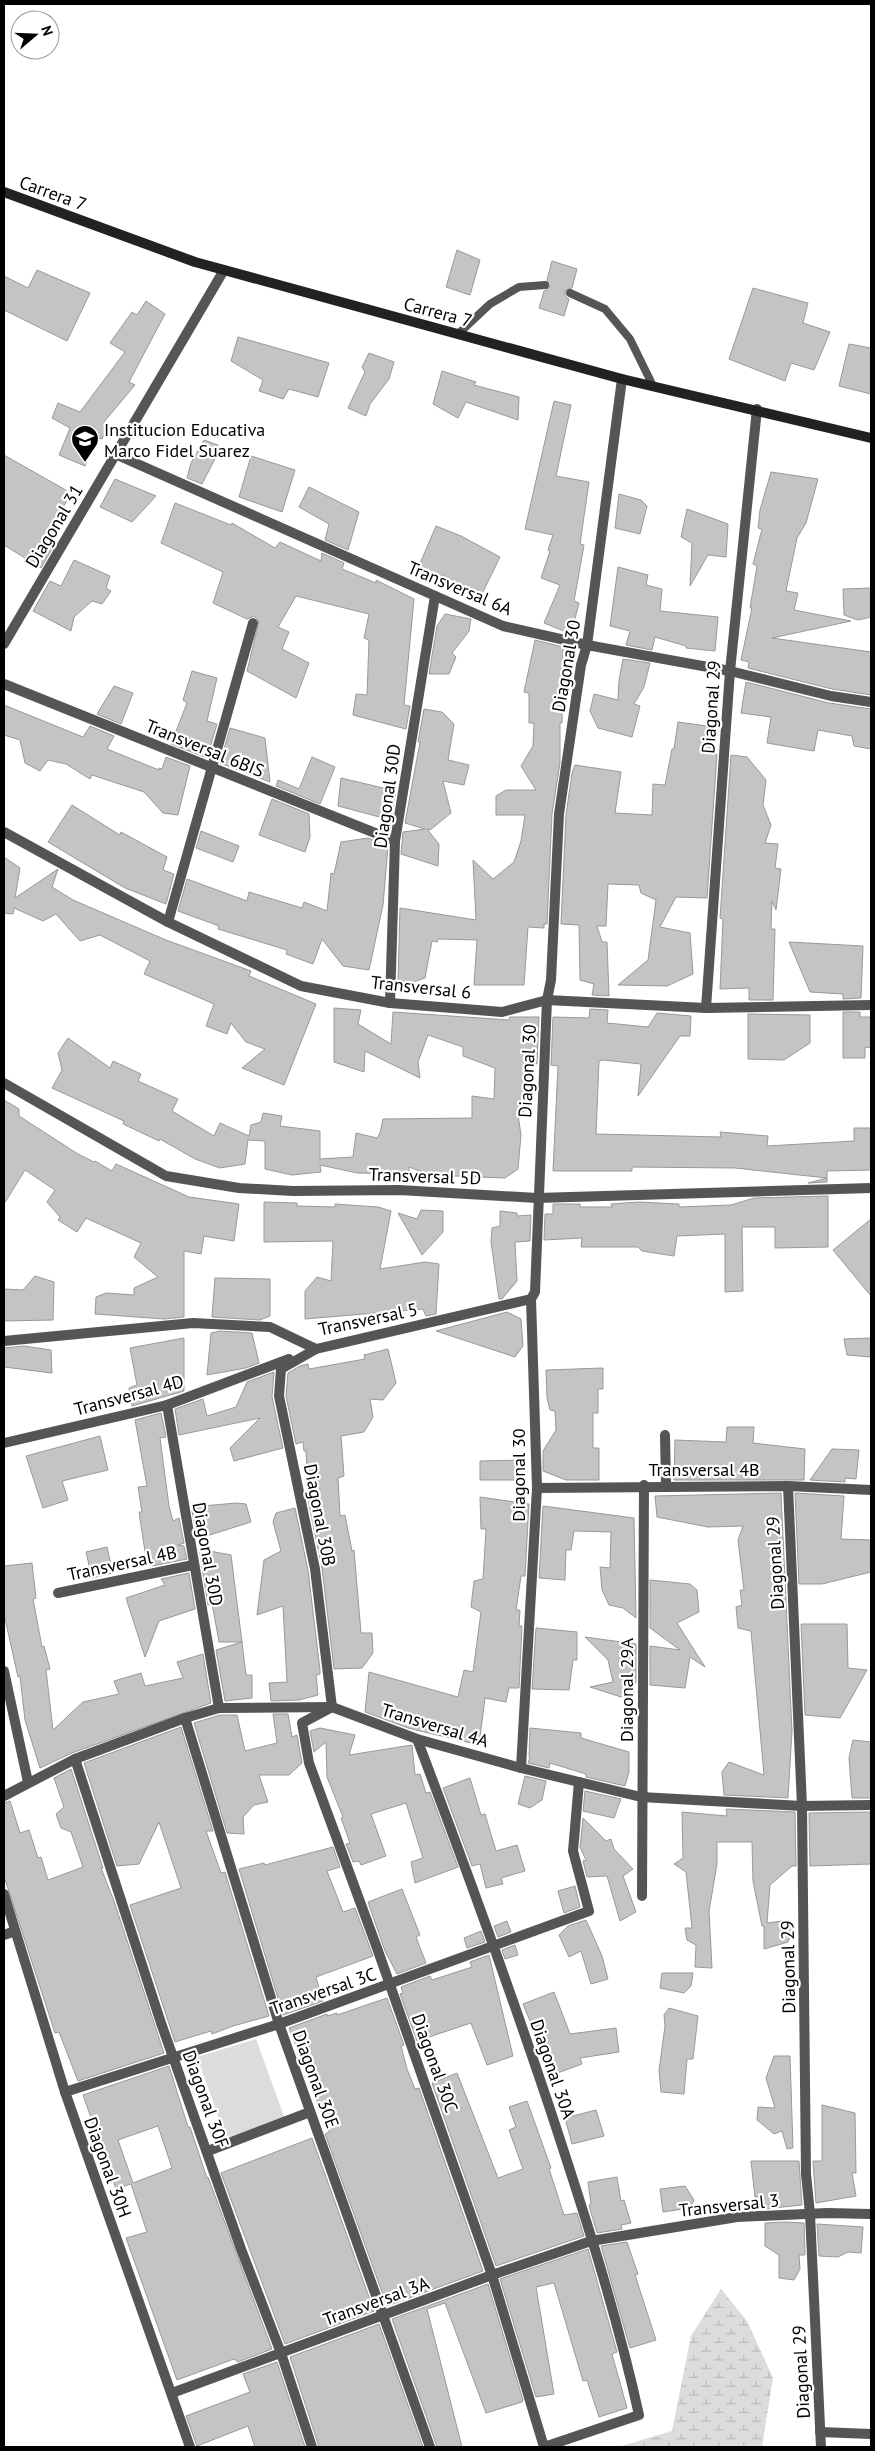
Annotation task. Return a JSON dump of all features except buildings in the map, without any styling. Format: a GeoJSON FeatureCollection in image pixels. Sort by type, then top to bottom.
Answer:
{"type":"FeatureCollection","features":[{"type":"Feature","properties":{"kind":"main road","name":"Carrera 7"},"geometry":{"type":"LineString","coordinates":[[4,192],[195,262],[622,379],[871,438]]}},
{"type":"Feature","properties":{"kind":"street","name":"Diagonal 31"},"geometry":{"type":"LineString","coordinates":[[4,644],[224,270]]}},
{"type":"Feature","properties":{"kind":"street","name":"Diagonal 30"},"geometry":{"type":"LineString","coordinates":[[521,1768],[537,1488],[531,1299],[535,1292],[537,1198],[559,814],[581,665],[587,645],[622,379]]}},
{"type":"Feature","properties":{"kind":"street","name":"Diagonal 29"},"geometry":{"type":"LineString","coordinates":[[706,1008],[730,672],[757,410]]}},
{"type":"Feature","properties":{"kind":"street","name":"Transversal 6A"},"geometry":{"type":"LineString","coordinates":[[115,454],[503,626],[587,645],[730,672],[831,696],[871,702]]}},
{"type":"Feature","properties":{"kind":"street","name":"Diagonal 30D"},"geometry":{"type":"LineString","coordinates":[[390,1003],[395,841],[434,596]]}},
{"type":"Feature","properties":{"kind":"street"},"geometry":{"type":"LineString","coordinates":[[168,922],[252,623]]}},
{"type":"Feature","properties":{"kind":"street","name":"Transversal 6BIS"},"geometry":{"type":"LineString","coordinates":[[4,684],[395,841]]}},
{"type":"Feature","properties":{"kind":"street","name":"Transversal 6"},"geometry":{"type":"LineString","coordinates":[[4,832],[168,922],[301,986],[390,1003],[502,1012],[547,1000],[706,1008],[871,1005]]}},
{"type":"Feature","properties":{"kind":"street","name":"Transversal 5D"},"geometry":{"type":"LineString","coordinates":[[4,1083],[166,1176],[239,1188],[293,1191],[399,1190],[537,1198],[871,1188]]}},
{"type":"Feature","properties":{"kind":"street","name":"Transversal 5"},"geometry":{"type":"LineString","coordinates":[[4,1341],[193,1323],[270,1327],[316,1349],[531,1299]]}},
{"type":"Feature","properties":{"kind":"street","name":"Transversal 4D"},"geometry":{"type":"LineString","coordinates":[[4,1443],[167,1405],[316,1349]]}},
{"type":"Feature","properties":{"kind":"street","name":"Diagonal 30B"},"geometry":{"type":"LineString","coordinates":[[316,1349],[281,1369],[278,1396],[315,1569],[332,1707]]}},
{"type":"Feature","properties":{"kind":"street","name":"Diagonal 30D"},"geometry":{"type":"LineString","coordinates":[[167,1405],[219,1708]]}},
{"type":"Feature","properties":{"kind":"street"},"geometry":{"type":"LineString","coordinates":[[665,1435],[666,1485]]}},
{"type":"Feature","properties":{"kind":"street","name":"Diagonal 29A"},"geometry":{"type":"LineString","coordinates":[[642,1896],[644,1485]]}},
{"type":"Feature","properties":{"kind":"street","name":"Transversal 4B"},"geometry":{"type":"LineString","coordinates":[[537,1488],[666,1485],[788,1486],[871,1490]]}},
{"type":"Feature","properties":{"kind":"street","name":"Diagonal 29"},"geometry":{"type":"LineString","coordinates":[[788,1486],[802,1806],[806,2174],[810,2214],[821,2447]]}},
{"type":"Feature","properties":{"kind":"street","name":"Transversal 4B"},"geometry":{"type":"LineString","coordinates":[[58,1593],[193,1565]]}},
{"type":"Feature","properties":{"kind":"street"},"geometry":{"type":"LineString","coordinates":[[4,1671],[28,1782]]}},
{"type":"Feature","properties":{"kind":"street","name":"Transversal 4A"},"geometry":{"type":"LineString","coordinates":[[4,1796],[75,1759],[185,1718],[219,1708],[332,1707],[417,1739],[521,1768],[642,1797],[802,1806],[871,1805]]}},
{"type":"Feature","properties":{"kind":"street","name":"Diagonal 30C"},"geometry":{"type":"LineString","coordinates":[[332,1707],[302,1723],[308,1763],[390,1984],[492,2275],[544,2447]]}},
{"type":"Feature","properties":{"kind":"street","name":"Diagonal 30E"},"geometry":{"type":"LineString","coordinates":[[185,1718],[280,2024],[430,2447]]}},
{"type":"Feature","properties":{"kind":"street","name":"Diagonal 30A"},"geometry":{"type":"LineString","coordinates":[[417,1739],[495,1946],[579,2197],[626,2357],[639,2415],[544,2447]]}},
{"type":"Feature","properties":{"kind":"street","name":"Diagonal 30F"},"geometry":{"type":"LineString","coordinates":[[75,1759],[174,2057],[241,2250],[281,2353],[312,2447]]}},
{"type":"Feature","properties":{"kind":"street","name":"Transversal 3C"},"geometry":{"type":"LineString","coordinates":[[64,2092],[280,2024],[589,1911],[572,1851],[579,1782]]}},
{"type":"Feature","properties":{"kind":"street","name":"Diagonal 30H"},"geometry":{"type":"LineString","coordinates":[[4,1894],[64,2092],[190,2447]]}},
{"type":"Feature","properties":{"kind":"street"},"geometry":{"type":"LineString","coordinates":[[4,1935],[15,1931]]}},
{"type":"Feature","properties":{"kind":"street"},"geometry":{"type":"LineString","coordinates":[[208,2151],[310,2112]]}},
{"type":"Feature","properties":{"kind":"street","name":"Transversal 3"},"geometry":{"type":"LineString","coordinates":[[591,2240],[737,2217],[871,2214]]}},
{"type":"Feature","properties":{"kind":"street","name":"Transversal 3A"},"geometry":{"type":"LineString","coordinates":[[172,2393],[591,2240]]}},
{"type":"Feature","properties":{"kind":"street"},"geometry":{"type":"LineString","coordinates":[[820,2432],[871,2434]]}},
{"type":"Feature","properties":{"kind":"lane"},"geometry":{"type":"LineString","coordinates":[[458,334],[490,304],[519,287],[546,284]]}},
{"type":"Feature","properties":{"kind":"lane"},"geometry":{"type":"LineString","coordinates":[[570,293],[605,309],[630,339],[653,386]]}},
{"type":"Feature","properties":{"kind":"green space"},"geometry":{"type":"Polygon","coordinates":[[[256,2039],[285,2119],[226,2138],[197,2057],[256,2039]]]}},
{"type":"Feature","properties":{"kind":"green space"},"geometry":{"type":"Polygon","coordinates":[[[721,2289],[747,2321],[773,2378],[762,2447],[618,2447],[672,2431],[691,2336],[721,2289]]]}},
{"type":"Feature","properties":{"kind":"place","name":"Institucion Educativa Marco Fidel Suarez"},"geometry":{"type":"Point","coordinates":[85,463]}}]}
